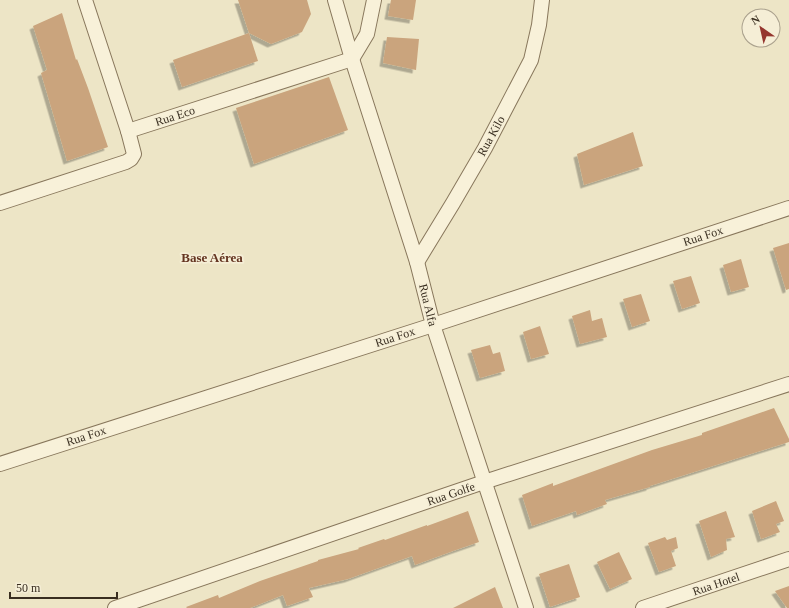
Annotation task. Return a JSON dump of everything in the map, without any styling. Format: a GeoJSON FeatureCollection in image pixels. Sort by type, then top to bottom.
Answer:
{"type":"FeatureCollection","features":[{"type":"Feature","properties":{"kind":"street"},"geometry":{"type":"LineString","coordinates":[[0,203],[126,162],[131,159],[134,154],[128,131],[85,0]]}},
{"type":"Feature","properties":{"kind":"street","name":"Rua Alfa"},"geometry":{"type":"LineString","coordinates":[[335,0],[352,59],[417,262],[432,325],[526,608]]}},
{"type":"Feature","properties":{"kind":"street"},"geometry":{"type":"LineString","coordinates":[[352,59],[367,34],[374,0]]}},
{"type":"Feature","properties":{"kind":"street","name":"Rua Kilo"},"geometry":{"type":"LineString","coordinates":[[417,262],[485,148],[531,60],[539,25],[542,0]]}},
{"type":"Feature","properties":{"kind":"street","name":"Rua Eco"},"geometry":{"type":"LineString","coordinates":[[128,131],[352,59]]}},
{"type":"Feature","properties":{"kind":"street","name":"Rua Fox"},"geometry":{"type":"LineString","coordinates":[[0,464],[789,208]]}},
{"type":"Feature","properties":{"kind":"street","name":"Rua Golfe"},"geometry":{"type":"LineString","coordinates":[[115,608],[484,482],[789,384]]}},
{"type":"Feature","properties":{"kind":"street","name":"Rua Hotel"},"geometry":{"type":"LineString","coordinates":[[643,608],[789,559]]}},
{"type":"Feature","properties":{"kind":"building"},"geometry":{"type":"Polygon","coordinates":[[[238,0],[307,0],[311,14],[302,32],[271,44],[249,33],[238,0]]]}},
{"type":"Feature","properties":{"kind":"building"},"geometry":{"type":"Polygon","coordinates":[[[391,0],[416,0],[413,20],[388,16],[391,0]]]}},
{"type":"Feature","properties":{"kind":"building"},"geometry":{"type":"Polygon","coordinates":[[[62,13],[76,60],[77,59],[88,88],[108,147],[67,161],[41,73],[47,70],[33,26],[62,13]]]}},
{"type":"Feature","properties":{"kind":"building"},"geometry":{"type":"Polygon","coordinates":[[[249,33],[258,61],[182,87],[173,60],[249,33]]]}},
{"type":"Feature","properties":{"kind":"building"},"geometry":{"type":"Polygon","coordinates":[[[387,37],[419,39],[416,70],[383,63],[387,37]]]}},
{"type":"Feature","properties":{"kind":"building"},"geometry":{"type":"Polygon","coordinates":[[[329,77],[348,130],[254,164],[236,108],[329,77]]]}},
{"type":"Feature","properties":{"kind":"building"},"geometry":{"type":"Polygon","coordinates":[[[633,132],[643,166],[584,185],[577,154],[633,132]]]}},
{"type":"Feature","properties":{"kind":"building"},"geometry":{"type":"Polygon","coordinates":[[[789,243],[789,289],[786,290],[773,248],[789,243]]]}},
{"type":"Feature","properties":{"kind":"building"},"geometry":{"type":"Polygon","coordinates":[[[741,259],[749,287],[731,292],[723,265],[741,259]]]}},
{"type":"Feature","properties":{"kind":"building"},"geometry":{"type":"Polygon","coordinates":[[[691,276],[700,303],[682,309],[673,281],[691,276]]]}},
{"type":"Feature","properties":{"kind":"building"},"geometry":{"type":"Polygon","coordinates":[[[641,294],[650,321],[632,327],[623,299],[641,294]]]}},
{"type":"Feature","properties":{"kind":"building"},"geometry":{"type":"Polygon","coordinates":[[[590,310],[592,321],[602,318],[607,337],[580,344],[572,316],[590,310]]]}},
{"type":"Feature","properties":{"kind":"building"},"geometry":{"type":"Polygon","coordinates":[[[540,326],[549,354],[531,359],[523,332],[540,326]]]}},
{"type":"Feature","properties":{"kind":"building"},"geometry":{"type":"Polygon","coordinates":[[[490,345],[493,354],[500,352],[505,371],[480,378],[471,350],[490,345]]]}},
{"type":"Feature","properties":{"kind":"building"},"geometry":{"type":"Polygon","coordinates":[[[774,408],[789,439],[789,442],[605,500],[607,504],[577,515],[576,511],[532,526],[522,495],[553,483],[553,486],[652,450],[702,435],[702,433],[774,408]]]}},
{"type":"Feature","properties":{"kind":"building"},"geometry":{"type":"Polygon","coordinates":[[[776,501],[784,521],[776,524],[780,532],[761,539],[752,511],[776,501]]]}},
{"type":"Feature","properties":{"kind":"building"},"geometry":{"type":"Polygon","coordinates":[[[468,511],[479,542],[415,565],[412,556],[348,579],[309,588],[313,597],[287,606],[283,595],[250,608],[186,607],[218,595],[219,598],[318,560],[359,549],[358,548],[468,511]]]}},
{"type":"Feature","properties":{"kind":"building"},"geometry":{"type":"Polygon","coordinates":[[[726,511],[735,537],[726,539],[727,550],[711,557],[699,521],[726,511]]]}},
{"type":"Feature","properties":{"kind":"building"},"geometry":{"type":"Polygon","coordinates":[[[665,537],[667,540],[676,537],[678,548],[671,551],[676,566],[659,572],[648,543],[665,537]]]}},
{"type":"Feature","properties":{"kind":"building"},"geometry":{"type":"Polygon","coordinates":[[[619,552],[632,579],[610,589],[597,562],[619,552]]]}},
{"type":"Feature","properties":{"kind":"building"},"geometry":{"type":"Polygon","coordinates":[[[569,564],[580,597],[550,607],[539,574],[569,564]]]}},
{"type":"Feature","properties":{"kind":"building"},"geometry":{"type":"Polygon","coordinates":[[[789,586],[789,608],[787,608],[775,591],[789,586]]]}},
{"type":"Feature","properties":{"kind":"building"},"geometry":{"type":"Polygon","coordinates":[[[495,587],[503,608],[453,608],[495,587]]]}},
{"type":"Feature","properties":{"kind":"district","name":"Base Aérea"},"geometry":{"type":"Point","coordinates":[212,257]}}]}
